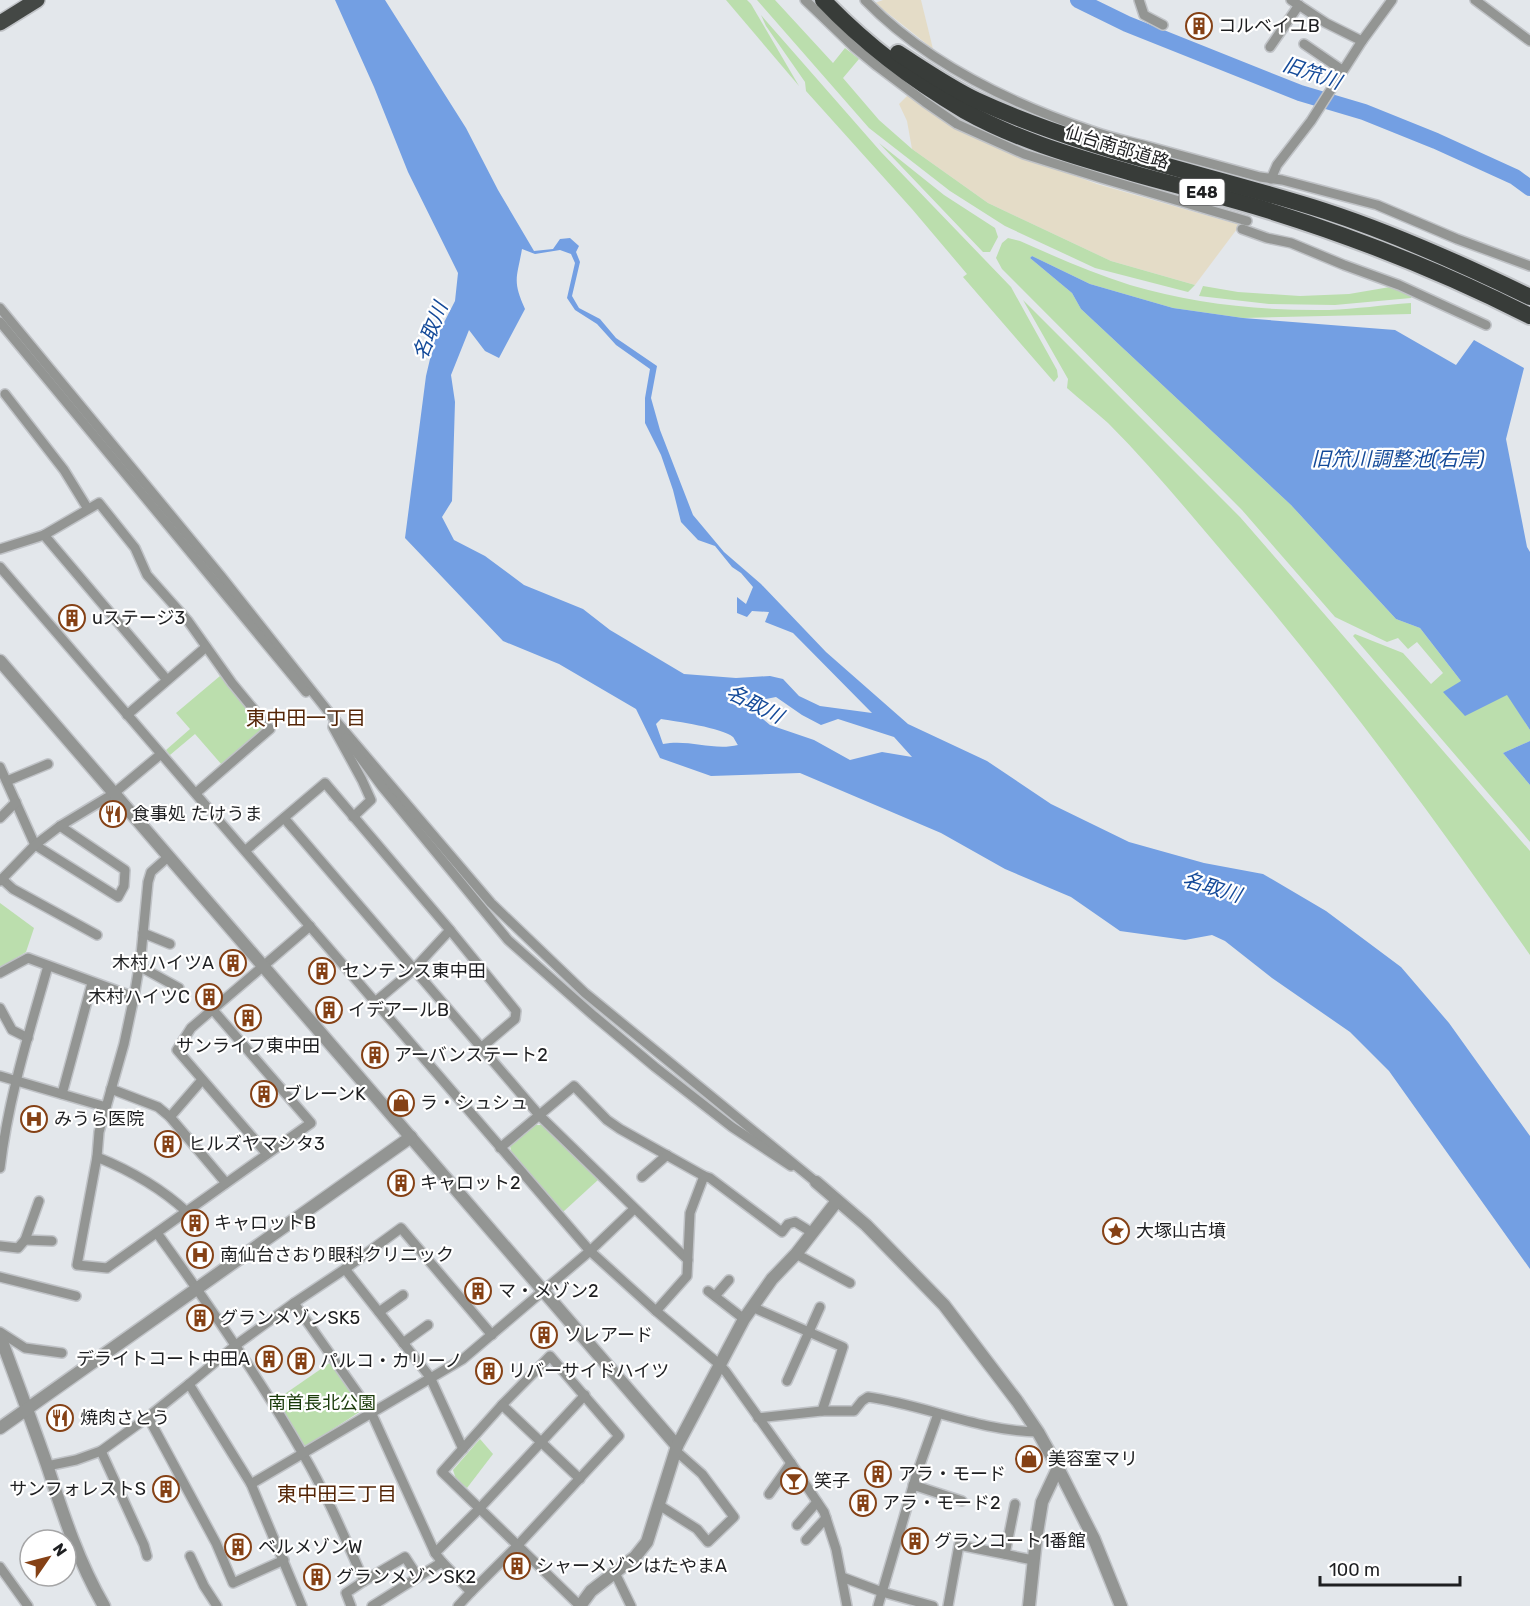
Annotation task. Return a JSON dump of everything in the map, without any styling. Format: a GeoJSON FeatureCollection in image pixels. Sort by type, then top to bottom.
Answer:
{"type":"FeatureCollection","features":[{"type":"Feature","properties":{"kind":"highway"},"geometry":{"type":"LineString","coordinates":[[0,12],[19,0]]}},
{"type":"Feature","properties":{"kind":"highway"},"geometry":{"type":"LineString","coordinates":[[0,23],[36,0]]}},
{"type":"Feature","properties":{"kind":"highway","name":"仙台南部道路"},"geometry":{"type":"LineString","coordinates":[[823,0],[882,54],[967,112],[1007,131],[1121,170],[1268,210],[1361,241],[1455,280],[1530,316]]}},
{"type":"Feature","properties":{"kind":"highway","name":"仙台南部道路"},"geometry":{"type":"LineString","coordinates":[[830,0],[887,45],[916,64],[974,99],[995,108],[1053,131],[1325,211],[1432,251],[1530,297]]}},
{"type":"Feature","properties":{"kind":"street"},"geometry":{"type":"LineString","coordinates":[[805,0],[877,66],[957,124],[1024,154],[1245,225],[1267,238],[1291,243],[1344,266],[1399,285],[1486,325]]}},
{"type":"Feature","properties":{"kind":"street"},"geometry":{"type":"LineString","coordinates":[[865,0],[883,19],[918,46],[957,71],[1016,102],[1093,132],[1271,179],[1377,204],[1457,239],[1530,266]]}},
{"type":"Feature","properties":{"kind":"street"},"geometry":{"type":"LineString","coordinates":[[1139,0],[1144,15],[1163,25]]}},
{"type":"Feature","properties":{"kind":"street"},"geometry":{"type":"LineString","coordinates":[[1271,179],[1277,165],[1314,116],[1342,70],[1392,0]]}},
{"type":"Feature","properties":{"kind":"street"},"geometry":{"type":"LineString","coordinates":[[1475,0],[1530,41]]}},
{"type":"Feature","properties":{"kind":"street"},"geometry":{"type":"LineString","coordinates":[[1270,47],[1283,35],[1295,3],[1326,23],[1362,41]]}},
{"type":"Feature","properties":{"kind":"street"},"geometry":{"type":"LineString","coordinates":[[1304,44],[1342,70]]}},
{"type":"Feature","properties":{"kind":"street"},"geometry":{"type":"LineString","coordinates":[[0,308],[221,576],[335,720],[490,903],[568,978],[650,1047],[770,1142],[866,1225],[944,1305],[1038,1432],[1094,1539],[1121,1606]]}},
{"type":"Feature","properties":{"kind":"street"},"geometry":{"type":"LineString","coordinates":[[0,322],[290,673],[325,713],[335,720],[383,788],[508,940],[594,1016],[715,1114],[816,1182]]}},
{"type":"Feature","properties":{"kind":"street"},"geometry":{"type":"LineString","coordinates":[[5,394],[64,470],[88,509]]}},
{"type":"Feature","properties":{"kind":"street"},"geometry":{"type":"LineString","coordinates":[[0,549],[44,535],[99,503],[135,548],[147,575],[188,621],[270,729],[196,793]]}},
{"type":"Feature","properties":{"kind":"street"},"geometry":{"type":"LineString","coordinates":[[44,535],[167,680]]}},
{"type":"Feature","properties":{"kind":"street"},"geometry":{"type":"LineString","coordinates":[[0,567],[590,1251],[719,1364],[791,1463],[826,1518],[842,1577],[847,1606]]}},
{"type":"Feature","properties":{"kind":"street"},"geometry":{"type":"LineString","coordinates":[[127,715],[206,647]]}},
{"type":"Feature","properties":{"kind":"street"},"geometry":{"type":"LineString","coordinates":[[0,661],[677,1448],[702,1474],[734,1517],[708,1542],[698,1529],[659,1506]]}},
{"type":"Feature","properties":{"kind":"street"},"geometry":{"type":"LineString","coordinates":[[335,720],[333,727],[362,780],[370,800],[353,817]]}},
{"type":"Feature","properties":{"kind":"street"},"geometry":{"type":"LineString","coordinates":[[97,935],[13,889],[1,880],[35,845],[60,826],[113,794],[161,754]]}},
{"type":"Feature","properties":{"kind":"street"},"geometry":{"type":"LineString","coordinates":[[7,781],[48,764]]}},
{"type":"Feature","properties":{"kind":"street"},"geometry":{"type":"LineString","coordinates":[[0,767],[35,845],[118,897],[124,886],[125,870],[60,826]]}},
{"type":"Feature","properties":{"kind":"street"},"geometry":{"type":"LineString","coordinates":[[246,850],[325,783],[516,1011],[515,1019],[482,1047]]}},
{"type":"Feature","properties":{"kind":"street"},"geometry":{"type":"LineString","coordinates":[[0,818],[16,802]]}},
{"type":"Feature","properties":{"kind":"street"},"geometry":{"type":"LineString","coordinates":[[284,818],[540,1116],[688,1260]]}},
{"type":"Feature","properties":{"kind":"street"},"geometry":{"type":"LineString","coordinates":[[168,857],[151,872],[134,997],[124,1044],[99,1132],[97,1157],[77,1265],[107,1268],[311,1123],[213,1010]]}},
{"type":"Feature","properties":{"kind":"street"},"geometry":{"type":"LineString","coordinates":[[267,1154],[177,1050],[191,1028],[310,926]]}},
{"type":"Feature","properties":{"kind":"street"},"geometry":{"type":"LineString","coordinates":[[375,1002],[413,970],[450,930]]}},
{"type":"Feature","properties":{"kind":"street"},"geometry":{"type":"LineString","coordinates":[[143,933],[170,944]]}},
{"type":"Feature","properties":{"kind":"street"},"geometry":{"type":"LineString","coordinates":[[0,973],[28,958],[134,997]]}},
{"type":"Feature","properties":{"kind":"street"},"geometry":{"type":"LineString","coordinates":[[0,1168],[3,1125],[48,966]]}},
{"type":"Feature","properties":{"kind":"street"},"geometry":{"type":"LineString","coordinates":[[139,966],[178,988]]}},
{"type":"Feature","properties":{"kind":"street"},"geometry":{"type":"LineString","coordinates":[[62,1094],[92,983]]}},
{"type":"Feature","properties":{"kind":"street"},"geometry":{"type":"LineString","coordinates":[[0,1008],[12,1030],[28,1038]]}},
{"type":"Feature","properties":{"kind":"street"},"geometry":{"type":"LineString","coordinates":[[0,1076],[106,1107]]}},
{"type":"Feature","properties":{"kind":"street"},"geometry":{"type":"LineString","coordinates":[[170,1117],[202,1080]]}},
{"type":"Feature","properties":{"kind":"street"},"geometry":{"type":"LineString","coordinates":[[500,1148],[574,1086],[608,1120],[710,1178],[782,1232],[788,1224],[795,1222],[813,1233]]}},
{"type":"Feature","properties":{"kind":"street"},"geometry":{"type":"LineString","coordinates":[[111,1089],[158,1107],[170,1117],[226,1183]]}},
{"type":"Feature","properties":{"kind":"street"},"geometry":{"type":"LineString","coordinates":[[0,1428],[411,1137]]}},
{"type":"Feature","properties":{"kind":"street"},"geometry":{"type":"LineString","coordinates":[[642,1177],[667,1155]]}},
{"type":"Feature","properties":{"kind":"street"},"geometry":{"type":"LineString","coordinates":[[97,1157],[151,1184],[172,1198],[187,1212]]}},
{"type":"Feature","properties":{"kind":"street"},"geometry":{"type":"LineString","coordinates":[[656,1311],[687,1276],[690,1213],[704,1176]]}},
{"type":"Feature","properties":{"kind":"street"},"geometry":{"type":"LineString","coordinates":[[0,1246],[18,1248],[25,1240],[39,1201]]}},
{"type":"Feature","properties":{"kind":"street"},"geometry":{"type":"LineString","coordinates":[[458,1606],[518,1545],[619,1436],[550,1356],[501,1405],[442,1472],[479,1509],[518,1545],[580,1606],[591,1592],[635,1557],[647,1542],[677,1448],[744,1319],[772,1279],[796,1254],[837,1202]]}},
{"type":"Feature","properties":{"kind":"street"},"geometry":{"type":"LineString","coordinates":[[251,1484],[463,1359],[590,1251],[634,1209]]}},
{"type":"Feature","properties":{"kind":"street"},"geometry":{"type":"LineString","coordinates":[[47,1466],[76,1460],[101,1451],[148,1417],[236,1345],[400,1228],[492,1335]]}},
{"type":"Feature","properties":{"kind":"street"},"geometry":{"type":"LineString","coordinates":[[157,1233],[236,1345],[303,1454],[327,1498],[364,1581]]}},
{"type":"Feature","properties":{"kind":"street"},"geometry":{"type":"LineString","coordinates":[[25,1240],[52,1241]]}},
{"type":"Feature","properties":{"kind":"street"},"geometry":{"type":"LineString","coordinates":[[796,1254],[850,1283]]}},
{"type":"Feature","properties":{"kind":"street"},"geometry":{"type":"LineString","coordinates":[[345,1269],[430,1377],[463,1449]]}},
{"type":"Feature","properties":{"kind":"street"},"geometry":{"type":"LineString","coordinates":[[0,1277],[76,1296]]}},
{"type":"Feature","properties":{"kind":"street"},"geometry":{"type":"LineString","coordinates":[[729,1280],[712,1293],[744,1319]]}},
{"type":"Feature","properties":{"kind":"street"},"geometry":{"type":"LineString","coordinates":[[379,1312],[403,1294]]}},
{"type":"Feature","properties":{"kind":"street"},"geometry":{"type":"LineString","coordinates":[[294,1303],[371,1412],[435,1553],[471,1592]]}},
{"type":"Feature","properties":{"kind":"street"},"geometry":{"type":"LineString","coordinates":[[752,1307],[843,1347],[822,1411]]}},
{"type":"Feature","properties":{"kind":"street"},"geometry":{"type":"LineString","coordinates":[[787,1381],[820,1307]]}},
{"type":"Feature","properties":{"kind":"street"},"geometry":{"type":"LineString","coordinates":[[403,1343],[428,1325]]}},
{"type":"Feature","properties":{"kind":"street"},"geometry":{"type":"LineString","coordinates":[[0,1334],[70,1537],[104,1606]]}},
{"type":"Feature","properties":{"kind":"street"},"geometry":{"type":"LineString","coordinates":[[0,1334],[25,1348],[62,1353]]}},
{"type":"Feature","properties":{"kind":"street"},"geometry":{"type":"LineString","coordinates":[[189,1384],[251,1484],[302,1606]]}},
{"type":"Feature","properties":{"kind":"street"},"geometry":{"type":"LineString","coordinates":[[435,1553],[585,1395]]}},
{"type":"Feature","properties":{"kind":"street"},"geometry":{"type":"LineString","coordinates":[[758,1418],[822,1411],[854,1411],[868,1397],[1016,1431],[1038,1432]]}},
{"type":"Feature","properties":{"kind":"street"},"geometry":{"type":"LineString","coordinates":[[501,1405],[580,1479]]}},
{"type":"Feature","properties":{"kind":"street"},"geometry":{"type":"LineString","coordinates":[[878,1606],[913,1485],[938,1414]]}},
{"type":"Feature","properties":{"kind":"street"},"geometry":{"type":"LineString","coordinates":[[148,1417],[216,1543],[233,1583],[284,1560]]}},
{"type":"Feature","properties":{"kind":"street"},"geometry":{"type":"LineString","coordinates":[[101,1451],[144,1545],[147,1557]]}},
{"type":"Feature","properties":{"kind":"street"},"geometry":{"type":"LineString","coordinates":[[769,1494],[791,1463]]}},
{"type":"Feature","properties":{"kind":"street"},"geometry":{"type":"LineString","coordinates":[[1029,1606],[1042,1503],[1058,1468]]}},
{"type":"Feature","properties":{"kind":"street"},"geometry":{"type":"LineString","coordinates":[[913,1485],[962,1501]]}},
{"type":"Feature","properties":{"kind":"street"},"geometry":{"type":"LineString","coordinates":[[797,1525],[817,1502]]}},
{"type":"Feature","properties":{"kind":"street"},"geometry":{"type":"LineString","coordinates":[[1005,1554],[1015,1504]]}},
{"type":"Feature","properties":{"kind":"street"},"geometry":{"type":"LineString","coordinates":[[806,1540],[826,1518]]}},
{"type":"Feature","properties":{"kind":"street"},"geometry":{"type":"LineString","coordinates":[[948,1606],[959,1545],[1034,1560]]}},
{"type":"Feature","properties":{"kind":"street"},"geometry":{"type":"LineString","coordinates":[[190,1556],[204,1586],[217,1606]]}},
{"type":"Feature","properties":{"kind":"street"},"geometry":{"type":"LineString","coordinates":[[351,1606],[346,1593],[405,1557],[418,1577]]}},
{"type":"Feature","properties":{"kind":"street"},"geometry":{"type":"LineString","coordinates":[[372,1606],[441,1562]]}},
{"type":"Feature","properties":{"kind":"street"},"geometry":{"type":"LineString","coordinates":[[0,1567],[28,1606]]}},
{"type":"Feature","properties":{"kind":"street"},"geometry":{"type":"LineString","coordinates":[[615,1574],[631,1606]]}},
{"type":"Feature","properties":{"kind":"street"},"geometry":{"type":"LineString","coordinates":[[842,1577],[882,1592],[933,1606]]}},
{"type":"Feature","properties":{"kind":"shaded area"},"geometry":{"type":"Polygon","coordinates":[[[883,0],[921,0],[933,49],[875,3],[883,0]]]}},
{"type":"Feature","properties":{"kind":"shaded area"},"geometry":{"type":"Polygon","coordinates":[[[908,95],[944,119],[1018,155],[1097,184],[1240,225],[1195,285],[1111,261],[988,203],[912,149],[907,121],[899,104],[908,95]]]}},
{"type":"Feature","properties":{"kind":"green space"},"geometry":{"type":"Polygon","coordinates":[[[726,0],[747,0],[751,4],[799,86],[726,0]]]}},
{"type":"Feature","properties":{"kind":"green space"},"geometry":{"type":"Polygon","coordinates":[[[757,0],[775,0],[833,63],[845,48],[859,59],[843,78],[879,120],[912,149],[988,203],[1111,261],[1195,285],[1188,292],[1095,268],[1005,226],[950,191],[869,128],[757,0]]]}},
{"type":"Feature","properties":{"kind":"green space"},"geometry":{"type":"Polygon","coordinates":[[[761,15],[881,152],[1011,287],[1057,370],[1058,377],[1054,382],[963,277],[967,274],[912,209],[806,91],[805,82],[766,26],[761,15]]]}},
{"type":"Feature","properties":{"kind":"green space"},"geometry":{"type":"Polygon","coordinates":[[[879,143],[944,195],[995,228],[998,237],[990,252],[983,252],[879,143]]]}},
{"type":"Feature","properties":{"kind":"green space"},"geometry":{"type":"Polygon","coordinates":[[[1008,238],[1130,285],[1203,302],[1253,308],[1304,310],[1411,303],[1411,314],[1243,318],[1173,308],[1090,284],[1032,256],[1030,258],[1072,293],[1081,309],[1291,505],[1396,619],[1420,628],[1461,681],[1508,695],[1530,730],[1530,741],[1503,753],[1530,785],[1530,842],[1353,636],[1355,634],[1403,653],[1431,684],[1443,673],[1417,642],[1408,649],[1398,638],[1387,642],[1335,617],[1242,510],[1002,269],[996,258],[1002,243],[1008,238]]]}},
{"type":"Feature","properties":{"kind":"green space"},"geometry":{"type":"Polygon","coordinates":[[[1203,286],[1238,292],[1300,296],[1349,294],[1390,287],[1412,296],[1411,298],[1335,305],[1269,304],[1199,296],[1203,286]]]}},
{"type":"Feature","properties":{"kind":"green space"},"geometry":{"type":"Polygon","coordinates":[[[1023,300],[1240,517],[1530,851],[1530,955],[1388,758],[1276,615],[1142,458],[1108,423],[1067,388],[1068,379],[1023,300]]]}},
{"type":"Feature","properties":{"kind":"green space"},"geometry":{"type":"Polygon","coordinates":[[[220,676],[261,724],[261,731],[222,765],[195,734],[170,755],[166,750],[190,729],[176,713],[220,676]]]}},
{"type":"Feature","properties":{"kind":"green space"},"geometry":{"type":"Polygon","coordinates":[[[0,903],[34,928],[26,952],[0,968],[0,903]]]}},
{"type":"Feature","properties":{"kind":"green space"},"geometry":{"type":"Polygon","coordinates":[[[535,1125],[543,1125],[599,1179],[563,1212],[512,1154],[510,1146],[535,1125]]]}},
{"type":"Feature","properties":{"kind":"green space","name":"南首長北公園"},"geometry":{"type":"Polygon","coordinates":[[[331,1362],[364,1409],[305,1447],[276,1400],[331,1362]]]}},
{"type":"Feature","properties":{"kind":"green space"},"geometry":{"type":"Polygon","coordinates":[[[480,1439],[493,1454],[467,1488],[456,1479],[453,1470],[480,1439]]]}},
{"type":"Feature","properties":{"kind":"water","name":"名取川"},"geometry":{"type":"Polygon","coordinates":[[[335,0],[385,0],[466,128],[498,190],[534,251],[553,249],[560,239],[570,238],[579,246],[576,252],[580,262],[572,296],[579,308],[600,319],[616,338],[657,366],[651,398],[660,430],[693,515],[724,552],[761,584],[826,652],[908,724],[987,761],[1051,804],[1129,842],[1204,863],[1263,874],[1326,911],[1401,967],[1449,1023],[1530,1136],[1530,1269],[1389,1071],[1350,1032],[1272,978],[1225,941],[1212,935],[1185,940],[1120,931],[1071,897],[1005,869],[941,833],[800,773],[711,776],[660,758],[636,709],[559,664],[503,641],[405,538],[426,376],[434,342],[455,301],[458,273],[408,172],[374,87],[335,0]],[[522,249],[517,285],[525,309],[499,358],[485,351],[469,330],[451,375],[455,402],[452,501],[442,517],[454,540],[485,556],[524,585],[583,609],[610,630],[684,674],[736,678],[770,676],[783,679],[799,696],[820,706],[872,713],[793,633],[765,622],[769,612],[752,611],[747,617],[737,613],[737,597],[746,604],[753,587],[741,573],[732,567],[715,546],[698,540],[681,522],[661,455],[645,423],[645,398],[650,369],[616,345],[597,324],[575,310],[567,298],[575,263],[571,254],[560,250],[535,254],[522,249]],[[776,697],[744,703],[770,725],[814,740],[850,760],[882,752],[912,757],[894,737],[838,719],[821,725],[776,697]],[[661,719],[656,724],[663,744],[682,743],[719,747],[738,745],[733,737],[710,728],[661,719]]]}},
{"type":"Feature","properties":{"kind":"water","name":"旧笊川調整池(右岸)"},"geometry":{"type":"Polygon","coordinates":[[[1032,256],[1090,284],[1173,308],[1243,318],[1395,330],[1456,365],[1474,340],[1524,368],[1506,439],[1527,547],[1530,552],[1530,730],[1507,695],[1465,716],[1443,692],[1461,681],[1420,628],[1396,619],[1291,505],[1081,309],[1072,293],[1030,258],[1032,256]]]}},
{"type":"Feature","properties":{"kind":"water"},"geometry":{"type":"Polygon","coordinates":[[[1530,741],[1530,785],[1503,753],[1530,741]]]}},
{"type":"Feature","properties":{"kind":"waterway","name":"旧笊川"},"geometry":{"type":"LineString","coordinates":[[1078,0],[1127,24],[1300,93],[1364,112],[1436,141],[1515,177],[1530,188]]}},
{"type":"Feature","properties":{"kind":"place","name":"コルベイユB"},"geometry":{"type":"Point","coordinates":[1199,26]}},
{"type":"Feature","properties":{"kind":"place","name":"uステージ3"},"geometry":{"type":"Point","coordinates":[72,618]}},
{"type":"Feature","properties":{"kind":"place","name":"食事処 たけうま"},"geometry":{"type":"Point","coordinates":[113,814]}},
{"type":"Feature","properties":{"kind":"place","name":"木村ハイツA"},"geometry":{"type":"Point","coordinates":[233,963]}},
{"type":"Feature","properties":{"kind":"place","name":"センテンス東中田"},"geometry":{"type":"Point","coordinates":[322,971]}},
{"type":"Feature","properties":{"kind":"place","name":"木村ハイツC"},"geometry":{"type":"Point","coordinates":[209,997]}},
{"type":"Feature","properties":{"kind":"place","name":"イデアールB"},"geometry":{"type":"Point","coordinates":[329,1010]}},
{"type":"Feature","properties":{"kind":"place","name":"サンライフ東中田"},"geometry":{"type":"Point","coordinates":[248,1018]}},
{"type":"Feature","properties":{"kind":"place","name":"アーバンステート2"},"geometry":{"type":"Point","coordinates":[375,1055]}},
{"type":"Feature","properties":{"kind":"place","name":"ブレーンK"},"geometry":{"type":"Point","coordinates":[264,1094]}},
{"type":"Feature","properties":{"kind":"place","name":"ラ・シュシュ"},"geometry":{"type":"Point","coordinates":[401,1103]}},
{"type":"Feature","properties":{"kind":"place","name":"みうら医院"},"geometry":{"type":"Point","coordinates":[34,1119]}},
{"type":"Feature","properties":{"kind":"place","name":"ヒルズヤマシタ3"},"geometry":{"type":"Point","coordinates":[168,1144]}},
{"type":"Feature","properties":{"kind":"place","name":"キャロット2"},"geometry":{"type":"Point","coordinates":[401,1183]}},
{"type":"Feature","properties":{"kind":"place","name":"キャロットB"},"geometry":{"type":"Point","coordinates":[195,1223]}},
{"type":"Feature","properties":{"kind":"place","name":"大塚山古墳"},"geometry":{"type":"Point","coordinates":[1116,1231]}},
{"type":"Feature","properties":{"kind":"place","name":"南仙台さおり眼科クリニック"},"geometry":{"type":"Point","coordinates":[200,1255]}},
{"type":"Feature","properties":{"kind":"place","name":"マ・メゾン2"},"geometry":{"type":"Point","coordinates":[478,1291]}},
{"type":"Feature","properties":{"kind":"place","name":"グランメゾンSK5"},"geometry":{"type":"Point","coordinates":[200,1318]}},
{"type":"Feature","properties":{"kind":"place","name":"ソレアード"},"geometry":{"type":"Point","coordinates":[544,1335]}},
{"type":"Feature","properties":{"kind":"place","name":"デライトコート中田A"},"geometry":{"type":"Point","coordinates":[269,1359]}},
{"type":"Feature","properties":{"kind":"place","name":"パルコ・カリーノ"},"geometry":{"type":"Point","coordinates":[301,1361]}},
{"type":"Feature","properties":{"kind":"place","name":"リバーサイドハイツ"},"geometry":{"type":"Point","coordinates":[489,1371]}},
{"type":"Feature","properties":{"kind":"place","name":"焼肉さとう"},"geometry":{"type":"Point","coordinates":[60,1418]}},
{"type":"Feature","properties":{"kind":"place","name":"美容室マリ"},"geometry":{"type":"Point","coordinates":[1029,1459]}},
{"type":"Feature","properties":{"kind":"place","name":"アラ・モード"},"geometry":{"type":"Point","coordinates":[878,1474]}},
{"type":"Feature","properties":{"kind":"place","name":"笑子"},"geometry":{"type":"Point","coordinates":[794,1481]}},
{"type":"Feature","properties":{"kind":"place","name":"サンフォレストS"},"geometry":{"type":"Point","coordinates":[166,1489]}},
{"type":"Feature","properties":{"kind":"place","name":"アラ・モード2"},"geometry":{"type":"Point","coordinates":[863,1503]}},
{"type":"Feature","properties":{"kind":"place","name":"グランコート1番館"},"geometry":{"type":"Point","coordinates":[915,1541]}},
{"type":"Feature","properties":{"kind":"place","name":"ベルメゾンW"},"geometry":{"type":"Point","coordinates":[238,1547]}},
{"type":"Feature","properties":{"kind":"place","name":"シャーメゾンはたやまA"},"geometry":{"type":"Point","coordinates":[517,1566]}},
{"type":"Feature","properties":{"kind":"place","name":"グランメゾンSK2"},"geometry":{"type":"Point","coordinates":[317,1577]}},
{"type":"Feature","properties":{"kind":"district","name":"東中田一丁目"},"geometry":{"type":"Point","coordinates":[306,718]}},
{"type":"Feature","properties":{"kind":"district","name":"東中田三丁目"},"geometry":{"type":"Point","coordinates":[337,1494]}}]}
